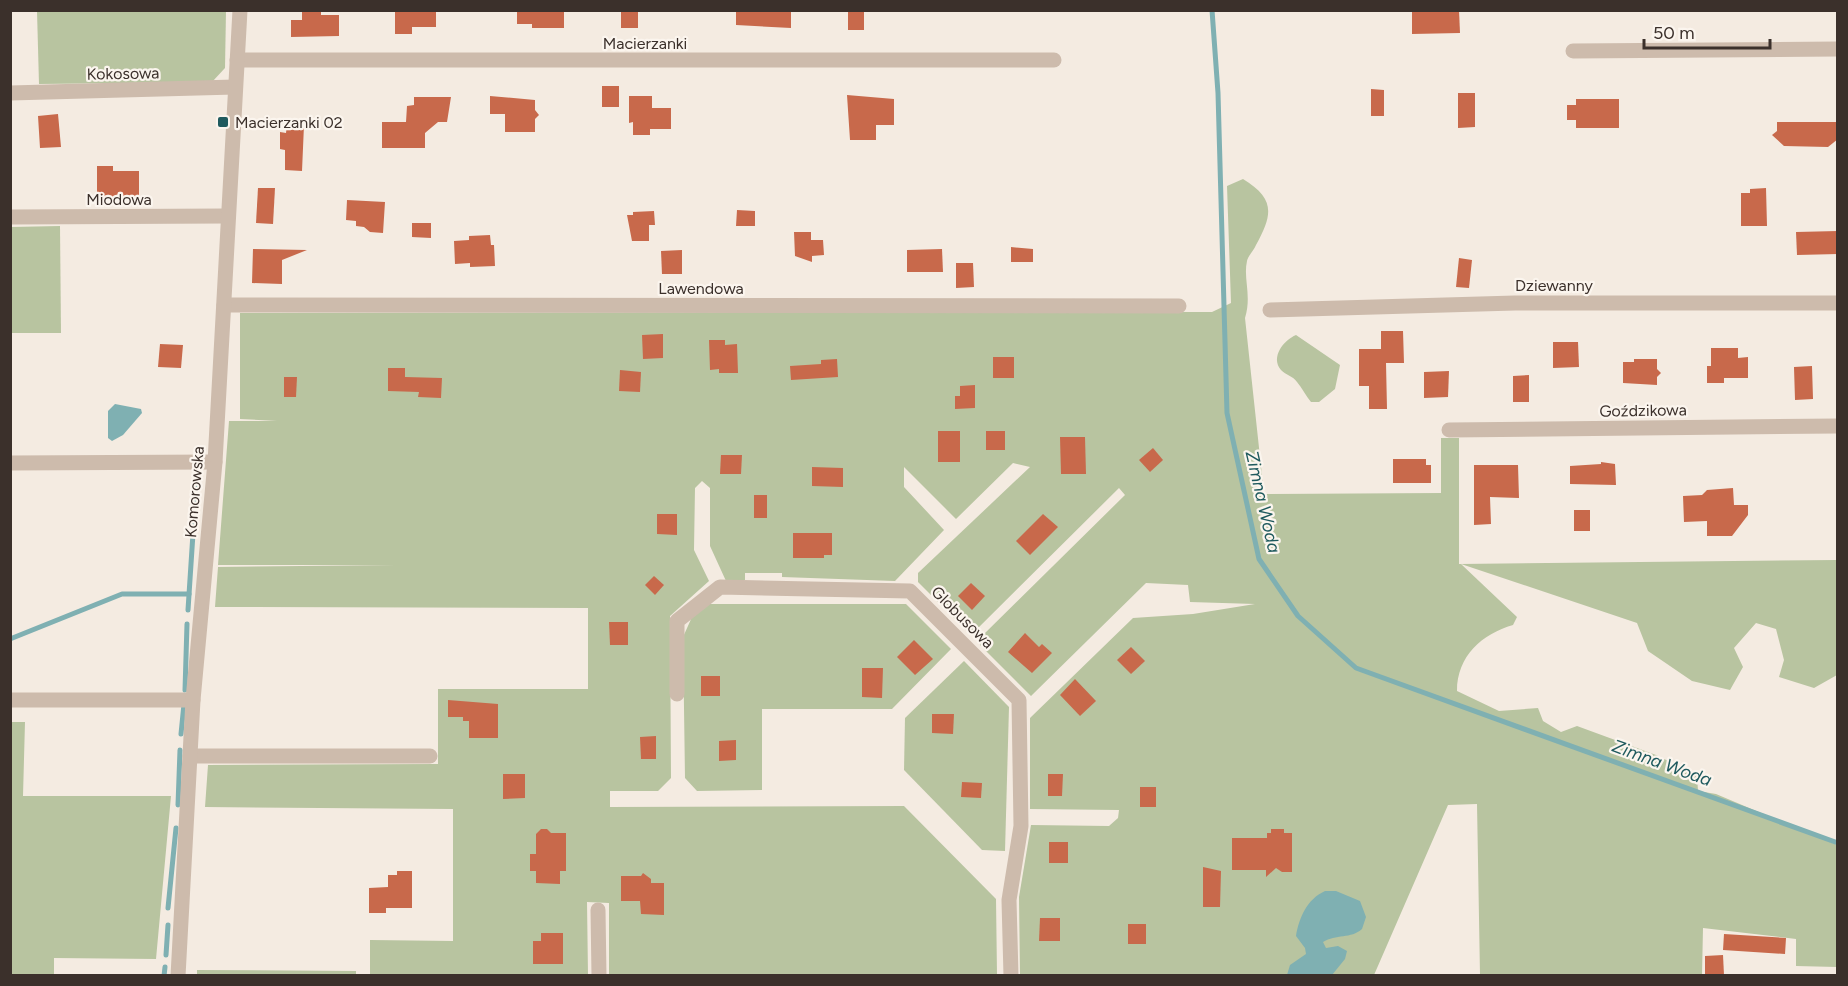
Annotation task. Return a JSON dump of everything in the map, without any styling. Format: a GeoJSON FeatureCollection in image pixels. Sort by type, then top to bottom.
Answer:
{"type":"FeatureCollection","features":[{"type":"Feature","properties":{"kind":"street","name":"Komorowska"},"geometry":{"type":"LineString","coordinates":[[178,975],[194,700],[216,462],[227,216],[240,10]]}},
{"type":"Feature","properties":{"kind":"street"},"geometry":{"type":"LineString","coordinates":[[1573,51],[1838,49]]}},
{"type":"Feature","properties":{"kind":"street","name":"Macierzanki"},"geometry":{"type":"LineString","coordinates":[[237,60],[1054,60]]}},
{"type":"Feature","properties":{"kind":"street","name":"Kokosowa"},"geometry":{"type":"LineString","coordinates":[[10,93],[235,87]]}},
{"type":"Feature","properties":{"kind":"street","name":"Miodowa"},"geometry":{"type":"LineString","coordinates":[[10,217],[227,216]]}},
{"type":"Feature","properties":{"kind":"street","name":"Dziewanny"},"geometry":{"type":"LineString","coordinates":[[1270,310],[1515,303],[1838,303]]}},
{"type":"Feature","properties":{"kind":"street","name":"Lawendowa"},"geometry":{"type":"LineString","coordinates":[[224,305],[1179,306]]}},
{"type":"Feature","properties":{"kind":"street","name":"Goździkowa"},"geometry":{"type":"LineString","coordinates":[[1449,430],[1838,426]]}},
{"type":"Feature","properties":{"kind":"street"},"geometry":{"type":"LineString","coordinates":[[10,463],[216,462]]}},
{"type":"Feature","properties":{"kind":"street","name":"Globusowa"},"geometry":{"type":"LineString","coordinates":[[676,694],[677,621],[720,587],[910,591],[1019,699],[1021,826],[1009,900],[1011,975]]}},
{"type":"Feature","properties":{"kind":"street"},"geometry":{"type":"LineString","coordinates":[[10,700],[194,700]]}},
{"type":"Feature","properties":{"kind":"street"},"geometry":{"type":"LineString","coordinates":[[190,756],[430,756]]}},
{"type":"Feature","properties":{"kind":"street"},"geometry":{"type":"LineString","coordinates":[[598,910],[599,975]]}},
{"type":"Feature","properties":{"kind":"green space"},"geometry":{"type":"Polygon","coordinates":[[[37,11],[226,11],[225,68],[212,82],[39,84],[37,11]]]}},
{"type":"Feature","properties":{"kind":"green space"},"geometry":{"type":"Polygon","coordinates":[[[1243,179],[1261,193],[1268,207],[1266,224],[1247,261],[1248,302],[1245,318],[1264,494],[1441,493],[1441,438],[1459,438],[1459,564],[1837,560],[1837,675],[1814,688],[1779,677],[1784,660],[1776,629],[1756,623],[1734,648],[1743,667],[1730,690],[1692,681],[1648,651],[1637,623],[1461,564],[1517,617],[1513,625],[1491,634],[1473,648],[1461,667],[1457,691],[1499,711],[1538,708],[1543,721],[1561,732],[1577,726],[1656,755],[1697,775],[1698,791],[1716,794],[1837,845],[1837,967],[1796,966],[1796,939],[1703,928],[1702,975],[1480,975],[1477,804],[1448,805],[1374,975],[1020,974],[1019,897],[1031,825],[1109,826],[1118,818],[1119,810],[1030,809],[1030,718],[1133,618],[1193,614],[1255,604],[1190,602],[1188,585],[1146,583],[1031,696],[980,645],[982,636],[1125,495],[1119,488],[971,635],[918,582],[918,573],[1030,467],[1013,463],[956,519],[904,467],[904,487],[944,530],[895,581],[782,577],[782,573],[745,573],[745,580],[726,581],[710,546],[710,488],[702,481],[695,488],[694,550],[709,581],[670,616],[671,778],[658,791],[610,791],[610,807],[904,806],[996,899],[997,975],[609,975],[609,903],[587,902],[588,975],[370,975],[370,940],[453,941],[453,809],[205,807],[208,765],[438,764],[438,689],[588,689],[588,608],[215,607],[218,567],[396,565],[218,565],[229,421],[277,421],[240,419],[240,313],[1212,312],[1231,303],[1227,186],[1243,179]]]}},
{"type":"Feature","properties":{"kind":"green space"},"geometry":{"type":"Polygon","coordinates":[[[60,226],[61,333],[11,333],[11,227],[60,226]]]}},
{"type":"Feature","properties":{"kind":"green space"},"geometry":{"type":"Polygon","coordinates":[[[1296,335],[1340,365],[1335,389],[1319,402],[1311,402],[1295,380],[1283,372],[1278,365],[1280,349],[1296,335]]]}},
{"type":"Feature","properties":{"kind":"green space"},"geometry":{"type":"Polygon","coordinates":[[[709,604],[906,604],[951,649],[892,709],[762,709],[762,790],[697,791],[685,778],[683,637],[692,617],[709,604]]]}},
{"type":"Feature","properties":{"kind":"green space"},"geometry":{"type":"Polygon","coordinates":[[[964,661],[1009,707],[1005,851],[982,850],[904,770],[905,718],[964,661]]]}},
{"type":"Feature","properties":{"kind":"green space"},"geometry":{"type":"Polygon","coordinates":[[[11,722],[25,722],[23,796],[171,796],[156,959],[54,958],[54,975],[11,975],[11,722]]]}},
{"type":"Feature","properties":{"kind":"green space"},"geometry":{"type":"Polygon","coordinates":[[[197,970],[356,971],[356,975],[197,975],[197,970]]]}},
{"type":"Feature","properties":{"kind":"water"},"geometry":{"type":"Polygon","coordinates":[[[115,404],[141,409],[142,413],[123,435],[112,441],[108,438],[108,411],[115,404]]]}},
{"type":"Feature","properties":{"kind":"water"},"geometry":{"type":"Polygon","coordinates":[[[1325,891],[1336,891],[1360,901],[1366,917],[1362,929],[1353,934],[1323,942],[1326,948],[1338,946],[1347,951],[1345,959],[1332,975],[1287,975],[1290,965],[1306,954],[1305,948],[1296,936],[1299,922],[1313,899],[1325,891]]]}},
{"type":"Feature","properties":{"kind":"building"},"geometry":{"type":"Polygon","coordinates":[[[302,10],[321,10],[321,15],[339,15],[339,36],[291,37],[291,20],[302,20],[302,10]]]}},
{"type":"Feature","properties":{"kind":"building"},"geometry":{"type":"Polygon","coordinates":[[[395,10],[436,10],[436,27],[412,27],[412,34],[395,34],[395,10]]]}},
{"type":"Feature","properties":{"kind":"building"},"geometry":{"type":"Polygon","coordinates":[[[517,10],[564,10],[564,28],[532,28],[532,24],[517,24],[517,10]]]}},
{"type":"Feature","properties":{"kind":"building"},"geometry":{"type":"Polygon","coordinates":[[[621,10],[638,10],[638,28],[621,28],[621,10]]]}},
{"type":"Feature","properties":{"kind":"building"},"geometry":{"type":"Polygon","coordinates":[[[736,10],[791,10],[791,28],[736,25],[736,10]]]}},
{"type":"Feature","properties":{"kind":"building"},"geometry":{"type":"Polygon","coordinates":[[[848,10],[864,10],[864,30],[848,30],[848,10]]]}},
{"type":"Feature","properties":{"kind":"building"},"geometry":{"type":"Polygon","coordinates":[[[1412,10],[1459,10],[1460,33],[1412,34],[1412,10]]]}},
{"type":"Feature","properties":{"kind":"building"},"geometry":{"type":"Polygon","coordinates":[[[602,86],[619,86],[619,107],[602,107],[602,86]]]}},
{"type":"Feature","properties":{"kind":"building"},"geometry":{"type":"Polygon","coordinates":[[[1371,89],[1384,90],[1384,116],[1371,116],[1371,89]]]}},
{"type":"Feature","properties":{"kind":"building"},"geometry":{"type":"Polygon","coordinates":[[[1458,93],[1475,93],[1475,127],[1458,128],[1458,93]]]}},
{"type":"Feature","properties":{"kind":"building"},"geometry":{"type":"Polygon","coordinates":[[[847,95],[894,99],[894,125],[876,125],[876,140],[850,140],[847,95]]]}},
{"type":"Feature","properties":{"kind":"building"},"geometry":{"type":"Polygon","coordinates":[[[490,96],[535,100],[535,110],[539,115],[535,119],[535,132],[505,132],[505,114],[490,114],[490,96]]]}},
{"type":"Feature","properties":{"kind":"building"},"geometry":{"type":"Polygon","coordinates":[[[629,96],[652,96],[652,108],[671,108],[671,129],[650,129],[650,135],[633,135],[633,122],[629,123],[629,96]]]}},
{"type":"Feature","properties":{"kind":"building"},"geometry":{"type":"Polygon","coordinates":[[[414,97],[451,97],[447,122],[438,122],[425,133],[425,148],[382,148],[382,122],[406,122],[407,106],[414,105],[414,97]]]}},
{"type":"Feature","properties":{"kind":"building"},"geometry":{"type":"Polygon","coordinates":[[[1576,99],[1619,99],[1619,128],[1576,128],[1576,120],[1567,120],[1567,105],[1576,105],[1576,99]]]}},
{"type":"Feature","properties":{"kind":"building"},"geometry":{"type":"Polygon","coordinates":[[[58,114],[61,147],[40,148],[38,116],[58,114]]]}},
{"type":"Feature","properties":{"kind":"building"},"geometry":{"type":"Polygon","coordinates":[[[1777,122],[1836,122],[1838,139],[1828,147],[1784,146],[1772,135],[1777,131],[1777,122]]]}},
{"type":"Feature","properties":{"kind":"building"},"geometry":{"type":"Polygon","coordinates":[[[287,124],[304,125],[302,171],[285,170],[285,150],[280,149],[280,132],[286,133],[287,124]]]}},
{"type":"Feature","properties":{"kind":"building"},"geometry":{"type":"Polygon","coordinates":[[[97,166],[113,166],[113,171],[139,171],[139,197],[97,197],[97,166]]]}},
{"type":"Feature","properties":{"kind":"building"},"geometry":{"type":"Polygon","coordinates":[[[258,188],[275,188],[273,224],[256,223],[258,188]]]}},
{"type":"Feature","properties":{"kind":"building"},"geometry":{"type":"Polygon","coordinates":[[[1766,188],[1767,226],[1741,226],[1741,193],[1750,193],[1750,189],[1766,188]]]}},
{"type":"Feature","properties":{"kind":"building"},"geometry":{"type":"Polygon","coordinates":[[[347,200],[385,202],[383,233],[370,232],[364,227],[356,226],[356,221],[346,220],[347,200]]]}},
{"type":"Feature","properties":{"kind":"building"},"geometry":{"type":"Polygon","coordinates":[[[737,210],[755,211],[755,226],[736,226],[737,210]]]}},
{"type":"Feature","properties":{"kind":"building"},"geometry":{"type":"Polygon","coordinates":[[[654,211],[655,225],[649,225],[649,241],[632,241],[627,215],[633,215],[633,212],[654,211]]]}},
{"type":"Feature","properties":{"kind":"building"},"geometry":{"type":"Polygon","coordinates":[[[412,223],[431,223],[431,238],[412,237],[412,223]]]}},
{"type":"Feature","properties":{"kind":"building"},"geometry":{"type":"Polygon","coordinates":[[[1838,231],[1838,254],[1797,255],[1796,232],[1838,231]]]}},
{"type":"Feature","properties":{"kind":"building"},"geometry":{"type":"Polygon","coordinates":[[[794,232],[811,232],[811,240],[823,240],[824,255],[812,256],[812,262],[795,256],[794,232]]]}},
{"type":"Feature","properties":{"kind":"building"},"geometry":{"type":"Polygon","coordinates":[[[490,235],[491,245],[494,245],[495,266],[470,267],[470,263],[455,264],[454,241],[469,240],[469,236],[490,235]]]}},
{"type":"Feature","properties":{"kind":"building"},"geometry":{"type":"Polygon","coordinates":[[[1011,247],[1033,249],[1033,262],[1011,262],[1011,247]]]}},
{"type":"Feature","properties":{"kind":"building"},"geometry":{"type":"Polygon","coordinates":[[[253,249],[307,250],[282,260],[282,284],[252,283],[253,249]]]}},
{"type":"Feature","properties":{"kind":"building"},"geometry":{"type":"Polygon","coordinates":[[[942,249],[943,272],[907,272],[907,250],[942,249]]]}},
{"type":"Feature","properties":{"kind":"building"},"geometry":{"type":"Polygon","coordinates":[[[682,250],[682,274],[662,274],[661,251],[682,250]]]}},
{"type":"Feature","properties":{"kind":"building"},"geometry":{"type":"Polygon","coordinates":[[[1459,258],[1472,260],[1469,288],[1456,287],[1459,258]]]}},
{"type":"Feature","properties":{"kind":"building"},"geometry":{"type":"Polygon","coordinates":[[[956,263],[973,263],[974,287],[956,288],[956,263]]]}},
{"type":"Feature","properties":{"kind":"building"},"geometry":{"type":"Polygon","coordinates":[[[1381,331],[1403,331],[1404,363],[1386,363],[1387,409],[1369,409],[1369,386],[1359,386],[1359,349],[1381,349],[1381,331]]]}},
{"type":"Feature","properties":{"kind":"building"},"geometry":{"type":"Polygon","coordinates":[[[663,334],[663,358],[643,359],[642,335],[663,334]]]}},
{"type":"Feature","properties":{"kind":"building"},"geometry":{"type":"Polygon","coordinates":[[[709,340],[725,340],[725,345],[737,344],[738,373],[719,373],[719,369],[710,370],[709,340]]]}},
{"type":"Feature","properties":{"kind":"building"},"geometry":{"type":"Polygon","coordinates":[[[1553,342],[1578,342],[1579,367],[1553,368],[1553,342]]]}},
{"type":"Feature","properties":{"kind":"building"},"geometry":{"type":"Polygon","coordinates":[[[160,344],[183,345],[181,368],[158,367],[160,344]]]}},
{"type":"Feature","properties":{"kind":"building"},"geometry":{"type":"Polygon","coordinates":[[[1711,348],[1738,348],[1738,358],[1748,357],[1748,378],[1724,378],[1724,383],[1707,383],[1707,366],[1711,366],[1711,348]]]}},
{"type":"Feature","properties":{"kind":"building"},"geometry":{"type":"Polygon","coordinates":[[[993,357],[1014,357],[1014,378],[993,378],[993,357]]]}},
{"type":"Feature","properties":{"kind":"building"},"geometry":{"type":"Polygon","coordinates":[[[837,359],[838,377],[791,380],[790,366],[821,364],[821,360],[837,359]]]}},
{"type":"Feature","properties":{"kind":"building"},"geometry":{"type":"Polygon","coordinates":[[[1634,359],[1657,359],[1657,369],[1661,373],[1657,377],[1657,385],[1623,383],[1623,362],[1634,362],[1634,359]]]}},
{"type":"Feature","properties":{"kind":"building"},"geometry":{"type":"Polygon","coordinates":[[[1812,366],[1813,399],[1795,400],[1794,367],[1812,366]]]}},
{"type":"Feature","properties":{"kind":"building"},"geometry":{"type":"Polygon","coordinates":[[[388,368],[405,368],[405,377],[442,378],[441,398],[418,397],[419,392],[388,391],[388,368]]]}},
{"type":"Feature","properties":{"kind":"building"},"geometry":{"type":"Polygon","coordinates":[[[620,370],[641,372],[640,392],[619,391],[620,370]]]}},
{"type":"Feature","properties":{"kind":"building"},"geometry":{"type":"Polygon","coordinates":[[[1449,371],[1448,397],[1424,398],[1424,372],[1449,371]]]}},
{"type":"Feature","properties":{"kind":"building"},"geometry":{"type":"Polygon","coordinates":[[[1529,375],[1529,402],[1513,402],[1513,376],[1529,375]]]}},
{"type":"Feature","properties":{"kind":"building"},"geometry":{"type":"Polygon","coordinates":[[[284,377],[297,377],[296,397],[284,397],[284,377]]]}},
{"type":"Feature","properties":{"kind":"building"},"geometry":{"type":"Polygon","coordinates":[[[975,385],[975,408],[955,409],[955,396],[960,396],[960,386],[975,385]]]}},
{"type":"Feature","properties":{"kind":"building"},"geometry":{"type":"Polygon","coordinates":[[[938,431],[960,431],[960,462],[938,462],[938,431]]]}},
{"type":"Feature","properties":{"kind":"building"},"geometry":{"type":"Polygon","coordinates":[[[986,431],[1005,431],[1005,450],[986,450],[986,431]]]}},
{"type":"Feature","properties":{"kind":"building"},"geometry":{"type":"Polygon","coordinates":[[[1060,437],[1085,437],[1086,474],[1061,474],[1060,437]]]}},
{"type":"Feature","properties":{"kind":"building"},"geometry":{"type":"Polygon","coordinates":[[[1153,448],[1163,460],[1150,472],[1139,460],[1153,448]]]}},
{"type":"Feature","properties":{"kind":"building"},"geometry":{"type":"Polygon","coordinates":[[[721,455],[742,455],[741,474],[720,474],[721,455]]]}},
{"type":"Feature","properties":{"kind":"building"},"geometry":{"type":"Polygon","coordinates":[[[1393,459],[1426,459],[1426,465],[1431,465],[1431,483],[1393,483],[1393,459]]]}},
{"type":"Feature","properties":{"kind":"building"},"geometry":{"type":"Polygon","coordinates":[[[1601,462],[1615,464],[1616,485],[1570,484],[1570,466],[1601,464],[1601,462]]]}},
{"type":"Feature","properties":{"kind":"building"},"geometry":{"type":"Polygon","coordinates":[[[1474,465],[1518,465],[1519,498],[1490,497],[1491,524],[1474,525],[1474,465]]]}},
{"type":"Feature","properties":{"kind":"building"},"geometry":{"type":"Polygon","coordinates":[[[812,467],[843,468],[843,487],[812,486],[812,467]]]}},
{"type":"Feature","properties":{"kind":"building"},"geometry":{"type":"Polygon","coordinates":[[[1733,488],[1734,505],[1748,505],[1748,515],[1732,536],[1707,536],[1707,521],[1684,522],[1683,496],[1702,495],[1707,490],[1733,488]]]}},
{"type":"Feature","properties":{"kind":"building"},"geometry":{"type":"Polygon","coordinates":[[[754,495],[767,495],[767,518],[754,518],[754,495]]]}},
{"type":"Feature","properties":{"kind":"building"},"geometry":{"type":"Polygon","coordinates":[[[1574,510],[1590,510],[1590,531],[1574,531],[1574,510]]]}},
{"type":"Feature","properties":{"kind":"building"},"geometry":{"type":"Polygon","coordinates":[[[657,514],[677,514],[677,535],[657,534],[657,514]]]}},
{"type":"Feature","properties":{"kind":"building"},"geometry":{"type":"Polygon","coordinates":[[[1043,514],[1058,527],[1030,555],[1016,541],[1043,514]]]}},
{"type":"Feature","properties":{"kind":"building"},"geometry":{"type":"Polygon","coordinates":[[[793,533],[832,533],[832,555],[824,555],[824,558],[793,558],[793,533]]]}},
{"type":"Feature","properties":{"kind":"building"},"geometry":{"type":"Polygon","coordinates":[[[654,576],[664,585],[655,595],[645,585],[654,576]]]}},
{"type":"Feature","properties":{"kind":"building"},"geometry":{"type":"Polygon","coordinates":[[[971,583],[985,596],[972,610],[958,596],[971,583]]]}},
{"type":"Feature","properties":{"kind":"building"},"geometry":{"type":"Polygon","coordinates":[[[609,622],[628,622],[628,645],[610,645],[609,622]]]}},
{"type":"Feature","properties":{"kind":"building"},"geometry":{"type":"Polygon","coordinates":[[[1025,633],[1039,647],[1042,644],[1052,653],[1032,673],[1008,652],[1025,633]]]}},
{"type":"Feature","properties":{"kind":"building"},"geometry":{"type":"Polygon","coordinates":[[[914,640],[933,659],[915,675],[897,657],[914,640]]]}},
{"type":"Feature","properties":{"kind":"building"},"geometry":{"type":"Polygon","coordinates":[[[1131,647],[1145,661],[1131,674],[1117,660],[1131,647]]]}},
{"type":"Feature","properties":{"kind":"building"},"geometry":{"type":"Polygon","coordinates":[[[862,668],[883,668],[882,698],[862,697],[862,668]]]}},
{"type":"Feature","properties":{"kind":"building"},"geometry":{"type":"Polygon","coordinates":[[[701,676],[720,676],[720,696],[701,696],[701,676]]]}},
{"type":"Feature","properties":{"kind":"building"},"geometry":{"type":"Polygon","coordinates":[[[1075,679],[1096,701],[1080,716],[1060,695],[1075,679]]]}},
{"type":"Feature","properties":{"kind":"building"},"geometry":{"type":"Polygon","coordinates":[[[448,700],[498,704],[498,738],[469,738],[469,721],[463,721],[463,717],[448,717],[448,700]]]}},
{"type":"Feature","properties":{"kind":"building"},"geometry":{"type":"Polygon","coordinates":[[[932,714],[954,714],[953,734],[932,733],[932,714]]]}},
{"type":"Feature","properties":{"kind":"building"},"geometry":{"type":"Polygon","coordinates":[[[656,736],[656,759],[641,759],[640,737],[656,736]]]}},
{"type":"Feature","properties":{"kind":"building"},"geometry":{"type":"Polygon","coordinates":[[[736,740],[736,760],[719,761],[719,741],[736,740]]]}},
{"type":"Feature","properties":{"kind":"building"},"geometry":{"type":"Polygon","coordinates":[[[503,774],[525,774],[525,798],[503,799],[503,774]]]}},
{"type":"Feature","properties":{"kind":"building"},"geometry":{"type":"Polygon","coordinates":[[[1048,774],[1063,774],[1062,796],[1048,796],[1048,774]]]}},
{"type":"Feature","properties":{"kind":"building"},"geometry":{"type":"Polygon","coordinates":[[[962,782],[982,783],[981,798],[961,797],[962,782]]]}},
{"type":"Feature","properties":{"kind":"building"},"geometry":{"type":"Polygon","coordinates":[[[1140,787],[1156,787],[1156,807],[1140,807],[1140,787]]]}},
{"type":"Feature","properties":{"kind":"building"},"geometry":{"type":"Polygon","coordinates":[[[541,829],[547,829],[551,833],[566,833],[566,871],[560,871],[560,884],[536,883],[536,871],[530,871],[530,854],[536,854],[536,834],[541,829]]]}},
{"type":"Feature","properties":{"kind":"building"},"geometry":{"type":"Polygon","coordinates":[[[1271,829],[1284,829],[1284,833],[1292,833],[1292,872],[1282,872],[1276,868],[1266,877],[1266,870],[1232,870],[1232,838],[1267,838],[1267,833],[1271,833],[1271,829]]]}},
{"type":"Feature","properties":{"kind":"building"},"geometry":{"type":"Polygon","coordinates":[[[1049,842],[1068,842],[1068,863],[1049,863],[1049,842]]]}},
{"type":"Feature","properties":{"kind":"building"},"geometry":{"type":"Polygon","coordinates":[[[1203,867],[1221,871],[1220,907],[1203,907],[1203,867]]]}},
{"type":"Feature","properties":{"kind":"building"},"geometry":{"type":"Polygon","coordinates":[[[397,871],[412,871],[412,908],[386,908],[386,913],[369,913],[369,888],[388,887],[388,875],[397,875],[397,871]]]}},
{"type":"Feature","properties":{"kind":"building"},"geometry":{"type":"Polygon","coordinates":[[[643,873],[651,879],[651,883],[664,883],[664,915],[641,914],[640,901],[621,901],[621,876],[641,876],[643,873]]]}},
{"type":"Feature","properties":{"kind":"building"},"geometry":{"type":"Polygon","coordinates":[[[1040,918],[1060,918],[1060,941],[1039,941],[1040,918]]]}},
{"type":"Feature","properties":{"kind":"building"},"geometry":{"type":"Polygon","coordinates":[[[1128,924],[1146,924],[1146,944],[1128,944],[1128,924]]]}},
{"type":"Feature","properties":{"kind":"building"},"geometry":{"type":"Polygon","coordinates":[[[541,933],[563,933],[563,964],[533,964],[533,941],[541,941],[541,933]]]}},
{"type":"Feature","properties":{"kind":"building"},"geometry":{"type":"Polygon","coordinates":[[[1724,934],[1786,938],[1785,954],[1723,950],[1724,934]]]}},
{"type":"Feature","properties":{"kind":"building"},"geometry":{"type":"Polygon","coordinates":[[[1723,955],[1724,975],[1705,975],[1705,956],[1723,955]]]}},
{"type":"Feature","properties":{"kind":"waterway","name":"Zimna Woda"},"geometry":{"type":"LineString","coordinates":[[1212,10],[1218,93],[1227,413],[1259,559],[1298,616],[1356,668],[1838,843]]}},
{"type":"Feature","properties":{"kind":"waterway"},"geometry":{"type":"LineString","coordinates":[[188,610],[197,472]]}},
{"type":"Feature","properties":{"kind":"waterway"},"geometry":{"type":"LineString","coordinates":[[10,639],[122,594],[189,594]]}},
{"type":"Feature","properties":{"kind":"waterway"},"geometry":{"type":"LineString","coordinates":[[185,690],[187,624]]}},
{"type":"Feature","properties":{"kind":"waterway"},"geometry":{"type":"LineString","coordinates":[[181,734],[184,704]]}},
{"type":"Feature","properties":{"kind":"waterway"},"geometry":{"type":"LineString","coordinates":[[178,805],[180,750]]}},
{"type":"Feature","properties":{"kind":"waterway"},"geometry":{"type":"LineString","coordinates":[[168,908],[176,828]]}},
{"type":"Feature","properties":{"kind":"waterway"},"geometry":{"type":"LineString","coordinates":[[166,955],[168,925]]}},
{"type":"Feature","properties":{"kind":"waterway"},"geometry":{"type":"LineString","coordinates":[[164,976],[165,967]]}},
{"type":"Feature","properties":{"kind":"place","name":"Macierzanki 02"},"geometry":{"type":"Point","coordinates":[223,122]}}]}
